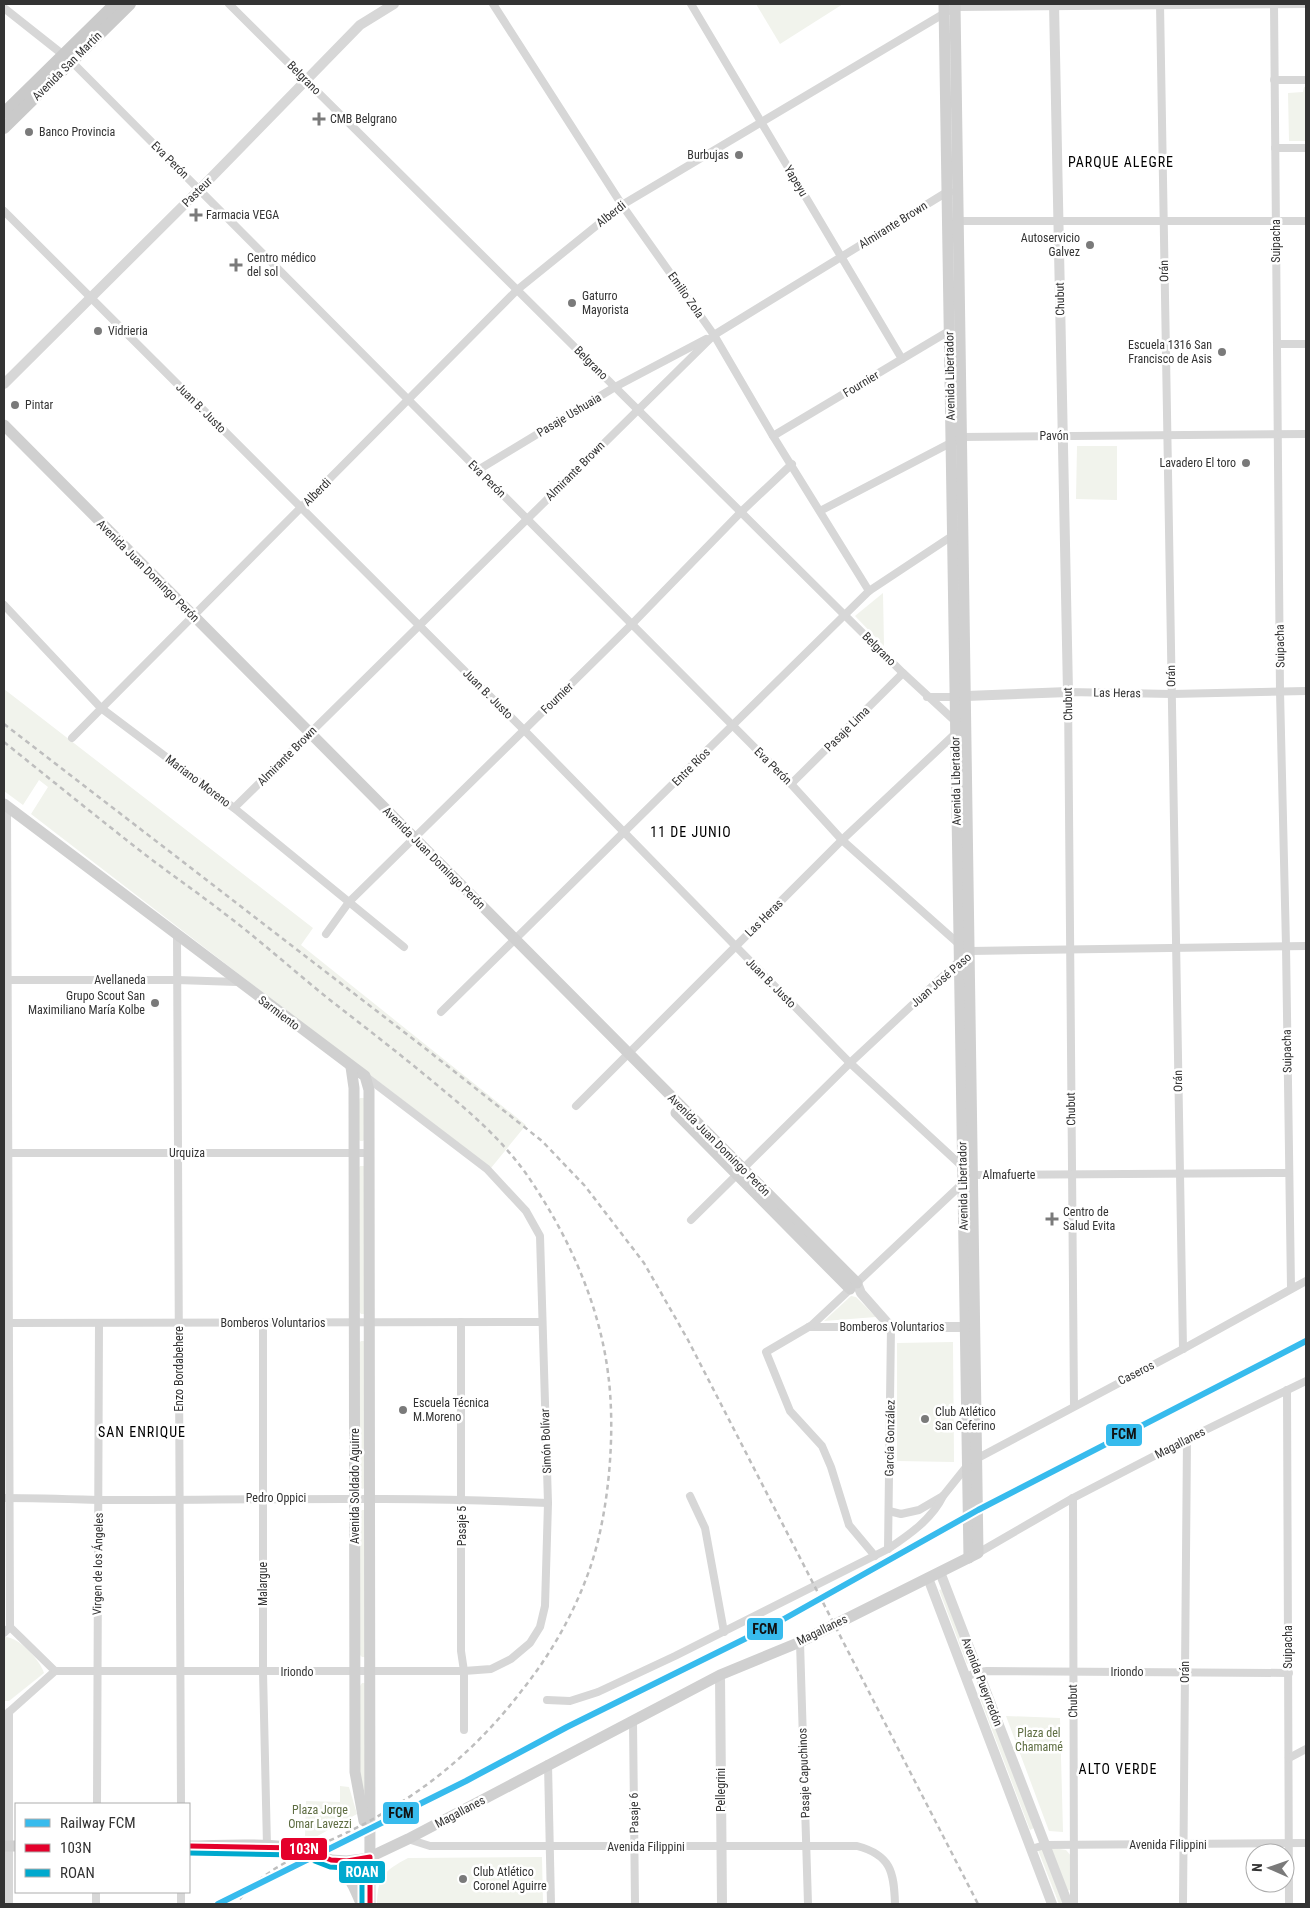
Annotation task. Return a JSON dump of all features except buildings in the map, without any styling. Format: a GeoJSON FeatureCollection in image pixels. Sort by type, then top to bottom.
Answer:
{"type":"FeatureCollection","features":[{"type":"Feature","properties":{"kind":"main road","name":"Avenida San Martín"},"geometry":{"type":"LineString","coordinates":[[4,128],[114,4]]}},
{"type":"Feature","properties":{"kind":"main road","name":"Avenida San Martín"},"geometry":{"type":"LineString","coordinates":[[4,113],[130,4]]}},
{"type":"Feature","properties":{"kind":"main road","name":"Avenida Libertador"},"geometry":{"type":"LineString","coordinates":[[949,7],[960,696],[955,721],[963,1183],[978,1458],[973,1556]]}},
{"type":"Feature","properties":{"kind":"main road","name":"Avenida Libertador"},"geometry":{"type":"LineString","coordinates":[[953,221],[949,331],[956,439],[952,536],[970,951],[973,1175],[967,1466],[973,1556]]}},
{"type":"Feature","properties":{"kind":"main road","name":"Avenida Juan Domingo Perón"},"geometry":{"type":"LineString","coordinates":[[4,426],[191,619],[856,1288]]}},
{"type":"Feature","properties":{"kind":"main road","name":"Avenida Juan Domingo Perón"},"geometry":{"type":"LineString","coordinates":[[4,435],[191,619]]}},
{"type":"Feature","properties":{"kind":"main road","name":"Sarmiento"},"geometry":{"type":"LineString","coordinates":[[5,806],[177,934],[237,982],[365,1076]]}},
{"type":"Feature","properties":{"kind":"main road","name":"Avenida Soldado Aguirre"},"geometry":{"type":"LineString","coordinates":[[351,1067],[354,1088],[355,1772],[364,1817],[366,1858]]}},
{"type":"Feature","properties":{"kind":"main road","name":"Avenida Soldado Aguirre"},"geometry":{"type":"LineString","coordinates":[[364,1904],[371,1672],[369,1153],[368,1090],[365,1076]]}},
{"type":"Feature","properties":{"kind":"main road","name":"Magallanes"},"geometry":{"type":"LineString","coordinates":[[331,1860],[347,1861],[366,1858],[408,1839],[720,1675],[800,1642],[973,1556]]}},
{"type":"Feature","properties":{"kind":"main road"},"geometry":{"type":"LineString","coordinates":[[190,1846],[301,1848],[331,1860],[342,1869],[364,1904]]}},
{"type":"Feature","properties":{"kind":"street","name":"Belgrano"},"geometry":{"type":"LineString","coordinates":[[229,4],[927,697],[955,721]]}},
{"type":"Feature","properties":{"kind":"street","name":"Pasteur"},"geometry":{"type":"LineString","coordinates":[[4,384],[200,189],[360,25],[394,4]]}},
{"type":"Feature","properties":{"kind":"street","name":"Emilio Zola"},"geometry":{"type":"LineString","coordinates":[[493,4],[622,204],[714,335],[773,436],[869,591]]}},
{"type":"Feature","properties":{"kind":"street","name":"Yapeyu"},"geometry":{"type":"LineString","coordinates":[[691,4],[902,359]]}},
{"type":"Feature","properties":{"kind":"street","name":"Orán"},"geometry":{"type":"LineString","coordinates":[[1160,4],[1183,1348]]}},
{"type":"Feature","properties":{"kind":"street","name":"Suipacha"},"geometry":{"type":"LineString","coordinates":[[1274,4],[1280,691],[1291,1288]]}},
{"type":"Feature","properties":{"kind":"street","name":"Alberdi"},"geometry":{"type":"LineString","coordinates":[[72,738],[517,290],[622,204],[949,7],[1306,4]]}},
{"type":"Feature","properties":{"kind":"street","name":"Chubut"},"geometry":{"type":"LineString","coordinates":[[1054,5],[1068,692],[1074,1405]]}},
{"type":"Feature","properties":{"kind":"street","name":"Eva Perón"},"geometry":{"type":"LineString","coordinates":[[4,8],[67,58],[200,189],[526,519],[733,725],[791,784],[842,840],[959,944],[970,951]]}},
{"type":"Feature","properties":{"kind":"street"},"geometry":{"type":"LineString","coordinates":[[1274,80],[1306,80]]}},
{"type":"Feature","properties":{"kind":"street"},"geometry":{"type":"LineString","coordinates":[[1275,148],[1306,148]]}},
{"type":"Feature","properties":{"kind":"street","name":"Almirante Brown"},"geometry":{"type":"LineString","coordinates":[[234,808],[714,335],[952,192]]}},
{"type":"Feature","properties":{"kind":"street","name":"Juan B. Justo"},"geometry":{"type":"LineString","coordinates":[[4,211],[524,730],[850,1063],[973,1175]]}},
{"type":"Feature","properties":{"kind":"street"},"geometry":{"type":"LineString","coordinates":[[953,221],[1306,221]]}},
{"type":"Feature","properties":{"kind":"street","name":"Fournier"},"geometry":{"type":"LineString","coordinates":[[773,436],[949,331]]}},
{"type":"Feature","properties":{"kind":"street","name":"Pasaje Ushuaia"},"geometry":{"type":"LineString","coordinates":[[478,470],[615,387],[714,335]]}},
{"type":"Feature","properties":{"kind":"street"},"geometry":{"type":"LineString","coordinates":[[1277,344],[1306,344]]}},
{"type":"Feature","properties":{"kind":"street","name":"Pavón"},"geometry":{"type":"LineString","coordinates":[[820,511],[956,439],[1306,434]]}},
{"type":"Feature","properties":{"kind":"street","name":"Fournier"},"geometry":{"type":"LineString","coordinates":[[326,934],[349,902],[632,624],[741,512],[792,464]]}},
{"type":"Feature","properties":{"kind":"street","name":"Entre Ríos"},"geometry":{"type":"LineString","coordinates":[[441,1012],[869,591],[952,536]]}},
{"type":"Feature","properties":{"kind":"street","name":"Mariano Moreno"},"geometry":{"type":"LineString","coordinates":[[4,605],[101,708],[234,808],[404,947]]}},
{"type":"Feature","properties":{"kind":"street","name":"Pasaje Lima"},"geometry":{"type":"LineString","coordinates":[[791,784],[903,673]]}},
{"type":"Feature","properties":{"kind":"street","name":"Las Heras"},"geometry":{"type":"LineString","coordinates":[[927,697],[1068,692],[1172,694],[1306,690]]}},
{"type":"Feature","properties":{"kind":"street","name":"Las Heras"},"geometry":{"type":"LineString","coordinates":[[576,1106],[842,840],[956,733]]}},
{"type":"Feature","properties":{"kind":"street"},"geometry":{"type":"LineString","coordinates":[[5,806],[7,1630],[55,1671],[6,1710],[10,1846],[9,1904]]}},
{"type":"Feature","properties":{"kind":"street","name":"Enzo Bordabehere"},"geometry":{"type":"LineString","coordinates":[[177,934],[181,1803]]}},
{"type":"Feature","properties":{"kind":"street","name":"Juan José Paso"},"geometry":{"type":"LineString","coordinates":[[691,1220],[850,1063],[970,951],[1306,946]]}},
{"type":"Feature","properties":{"kind":"street","name":"Avellaneda"},"geometry":{"type":"LineString","coordinates":[[6,980],[237,982]]}},
{"type":"Feature","properties":{"kind":"street","name":"Sarmiento"},"geometry":{"type":"LineString","coordinates":[[365,1076],[487,1169],[526,1211],[540,1236]]}},
{"type":"Feature","properties":{"kind":"street","name":"Urquiza"},"geometry":{"type":"LineString","coordinates":[[6,1153],[369,1153]]}},
{"type":"Feature","properties":{"kind":"street","name":"Almafuerte"},"geometry":{"type":"LineString","coordinates":[[875,1556],[849,1525],[831,1467],[822,1446],[790,1411],[766,1352],[809,1327],[856,1288],[973,1175],[1289,1173]]}},
{"type":"Feature","properties":{"kind":"street","name":"Simón Bolívar"},"geometry":{"type":"LineString","coordinates":[[530,1643],[540,1626],[545,1606],[548,1503],[540,1236]]}},
{"type":"Feature","properties":{"kind":"street","name":"Caseros"},"geometry":{"type":"LineString","coordinates":[[547,1700],[570,1701],[598,1692],[724,1632],[888,1549],[907,1537],[937,1510],[943,1496],[967,1466],[978,1458],[1306,1281]]}},
{"type":"Feature","properties":{"kind":"street","name":"Avenida Juan Domingo Perón"},"geometry":{"type":"LineString","coordinates":[[856,1288],[891,1327]]}},
{"type":"Feature","properties":{"kind":"street","name":"Pasaje 5"},"geometry":{"type":"LineString","coordinates":[[461,1322],[461,1651],[464,1671],[464,1730]]}},
{"type":"Feature","properties":{"kind":"street","name":"Bomberos Voluntarios"},"geometry":{"type":"LineString","coordinates":[[6,1323],[542,1322]]}},
{"type":"Feature","properties":{"kind":"street","name":"Virgen de los Ángeles"},"geometry":{"type":"LineString","coordinates":[[96,1803],[98,1323]]}},
{"type":"Feature","properties":{"kind":"street","name":"Malargue"},"geometry":{"type":"LineString","coordinates":[[263,1323],[263,1672],[267,1846]]}},
{"type":"Feature","properties":{"kind":"street","name":"Bomberos Voluntarios"},"geometry":{"type":"LineString","coordinates":[[809,1327],[970,1327]]}},
{"type":"Feature","properties":{"kind":"street","name":"García González"},"geometry":{"type":"LineString","coordinates":[[888,1549],[891,1327]]}},
{"type":"Feature","properties":{"kind":"street","name":"Magallanes"},"geometry":{"type":"LineString","coordinates":[[973,1556],[1073,1498],[1306,1380]]}},
{"type":"Feature","properties":{"kind":"street","name":"Suipacha"},"geometry":{"type":"LineString","coordinates":[[1287,1390],[1289,1843]]}},
{"type":"Feature","properties":{"kind":"street","name":"Orán"},"geometry":{"type":"LineString","coordinates":[[1183,1904],[1187,1439]]}},
{"type":"Feature","properties":{"kind":"street"},"geometry":{"type":"LineString","coordinates":[[690,1496],[705,1528],[724,1632]]}},
{"type":"Feature","properties":{"kind":"street"},"geometry":{"type":"LineString","coordinates":[[889,1511],[901,1514],[919,1510],[943,1496]]}},
{"type":"Feature","properties":{"kind":"street","name":"Pedro Oppici"},"geometry":{"type":"LineString","coordinates":[[6,1498],[98,1500],[370,1498],[462,1499],[548,1503]]}},
{"type":"Feature","properties":{"kind":"street","name":"Chubut"},"geometry":{"type":"LineString","coordinates":[[1073,1498],[1074,1904]]}},
{"type":"Feature","properties":{"kind":"street","name":"Avenida Pueyrredón"},"geometry":{"type":"LineString","coordinates":[[940,1572],[1068,1904]]}},
{"type":"Feature","properties":{"kind":"street","name":"Avenida Pueyrredón"},"geometry":{"type":"LineString","coordinates":[[928,1578],[1052,1904]]}},
{"type":"Feature","properties":{"kind":"street","name":"Pasaje Capuchinos"},"geometry":{"type":"LineString","coordinates":[[800,1642],[808,1904]]}},
{"type":"Feature","properties":{"kind":"street","name":"Iriondo"},"geometry":{"type":"LineString","coordinates":[[55,1671],[464,1671],[492,1669],[511,1659],[530,1643]]}},
{"type":"Feature","properties":{"kind":"street","name":"Iriondo"},"geometry":{"type":"LineString","coordinates":[[966,1677],[978,1672],[1289,1673]]}},
{"type":"Feature","properties":{"kind":"street","name":"Pellegrini"},"geometry":{"type":"LineString","coordinates":[[720,1675],[722,1904]]}},
{"type":"Feature","properties":{"kind":"street","name":"Pasaje 6"},"geometry":{"type":"LineString","coordinates":[[633,1721],[635,1904]]}},
{"type":"Feature","properties":{"kind":"street"},"geometry":{"type":"LineString","coordinates":[[1289,1758],[1306,1748]]}},
{"type":"Feature","properties":{"kind":"street"},"geometry":{"type":"LineString","coordinates":[[548,1764],[551,1904]]}},
{"type":"Feature","properties":{"kind":"street","name":"Avenida Filippini"},"geometry":{"type":"LineString","coordinates":[[408,1839],[430,1846],[857,1846],[869,1849],[882,1856],[890,1867],[894,1883],[895,1904]]}},
{"type":"Feature","properties":{"kind":"street","name":"Avenida Filippini"},"geometry":{"type":"LineString","coordinates":[[1031,1849],[1045,1845],[1245,1844]]}},
{"type":"Feature","properties":{"kind":"street"},"geometry":{"type":"LineString","coordinates":[[181,1893],[181,1903]]}},
{"type":"Feature","properties":{"kind":"green space"},"geometry":{"type":"Polygon","coordinates":[[[756,4],[843,4],[780,44],[756,4]]]}},
{"type":"Feature","properties":{"kind":"green space"},"geometry":{"type":"Polygon","coordinates":[[[1304,87],[1306,87],[1306,141],[1289,141],[1288,93],[1303,92],[1304,87]]]}},
{"type":"Feature","properties":{"kind":"green space"},"geometry":{"type":"Polygon","coordinates":[[[1077,446],[1117,446],[1117,500],[1076,499],[1077,446]]]}},
{"type":"Feature","properties":{"kind":"green space"},"geometry":{"type":"Polygon","coordinates":[[[883,593],[884,646],[855,616],[883,593]]]}},
{"type":"Feature","properties":{"kind":"green space"},"geometry":{"type":"Polygon","coordinates":[[[4,689],[313,928],[301,945],[526,1125],[491,1168],[31,814],[48,787],[39,780],[23,805],[4,791],[4,689]]]}},
{"type":"Feature","properties":{"kind":"green space"},"geometry":{"type":"Polygon","coordinates":[[[364,1098],[365,1139],[363,1141],[358,1139],[358,1100],[364,1098]]]}},
{"type":"Feature","properties":{"kind":"green space"},"geometry":{"type":"Polygon","coordinates":[[[360,1166],[364,1166],[364,1314],[361,1314],[359,1311],[358,1169],[360,1166]]]}},
{"type":"Feature","properties":{"kind":"green space"},"geometry":{"type":"Polygon","coordinates":[[[851,1296],[856,1297],[876,1317],[824,1321],[851,1296]]]}},
{"type":"Feature","properties":{"kind":"green space"},"geometry":{"type":"Polygon","coordinates":[[[365,1341],[365,1488],[362,1489],[360,1486],[359,1343],[365,1341]]]}},
{"type":"Feature","properties":{"kind":"green space","name":"Club Atlético San Ceferino"},"geometry":{"type":"Polygon","coordinates":[[[953,1342],[954,1462],[897,1461],[897,1343],[953,1342]]]}},
{"type":"Feature","properties":{"kind":"green space"},"geometry":{"type":"Polygon","coordinates":[[[365,1510],[365,1657],[360,1655],[360,1512],[365,1510]]]}},
{"type":"Feature","properties":{"kind":"green space"},"geometry":{"type":"Polygon","coordinates":[[[943,1589],[971,1662],[967,1664],[939,1590],[943,1589]]]}},
{"type":"Feature","properties":{"kind":"green space"},"geometry":{"type":"Polygon","coordinates":[[[5,1637],[11,1638],[28,1650],[44,1673],[9,1701],[4,1701],[5,1637]]]}},
{"type":"Feature","properties":{"kind":"green space"},"geometry":{"type":"Polygon","coordinates":[[[362,1683],[365,1683],[367,1810],[360,1780],[360,1686],[362,1683]]]}},
{"type":"Feature","properties":{"kind":"green space"},"geometry":{"type":"Polygon","coordinates":[[[982,1691],[1034,1828],[1030,1830],[978,1693],[982,1691]]]}},
{"type":"Feature","properties":{"kind":"green space","name":"Plaza del Chamamé"},"geometry":{"type":"Polygon","coordinates":[[[1006,1716],[1060,1718],[1063,1832],[1049,1831],[1006,1716]]]}},
{"type":"Feature","properties":{"kind":"green space","name":"Plaza Jorge Omar Lavezzi"},"geometry":{"type":"Polygon","coordinates":[[[340,1786],[349,1787],[357,1814],[312,1839],[305,1837],[306,1801],[340,1802],[340,1786]]]}},
{"type":"Feature","properties":{"kind":"green space"},"geometry":{"type":"Polygon","coordinates":[[[1042,1848],[1063,1904],[1059,1904],[1038,1850],[1042,1848]]]}},
{"type":"Feature","properties":{"kind":"green space"},"geometry":{"type":"Polygon","coordinates":[[[1050,1849],[1066,1850],[1071,1856],[1070,1890],[1067,1891],[1050,1849]]]}},
{"type":"Feature","properties":{"kind":"green space","name":"Club Atlético Coronel Aguirre"},"geometry":{"type":"Polygon","coordinates":[[[542,1857],[543,1904],[377,1904],[377,1895],[384,1875],[393,1866],[408,1858],[542,1857]]]}},
{"type":"Feature","properties":{"kind":"railway"},"geometry":{"type":"LineString","coordinates":[[4,724],[426,1049],[542,1141],[585,1186],[644,1263],[688,1340],[978,1904]]}},
{"type":"Feature","properties":{"kind":"railway"},"geometry":{"type":"LineString","coordinates":[[4,742],[141,851],[252,935],[434,1083],[491,1132],[527,1175],[542,1197],[568,1244],[589,1294],[604,1346],[610,1396],[611,1447],[602,1525],[583,1587],[569,1618],[543,1662],[491,1727],[436,1778],[373,1819],[284,1863],[252,1886],[238,1901]]}},
{"type":"Feature","properties":{"kind":"rail line","name":"FCM"},"geometry":{"type":"LineString","coordinates":[[218,1904],[775,1624],[978,1510],[1306,1341]]}},
{"type":"Feature","properties":{"kind":"transit line","name":"103N"},"geometry":{"type":"LineString","coordinates":[[190,1846],[301,1848],[331,1860],[347,1861],[370,1857],[370,1904]]}},
{"type":"Feature","properties":{"kind":"transit line","name":"ROAN"},"geometry":{"type":"LineString","coordinates":[[190,1853],[299,1855],[330,1867],[347,1868],[362,1866],[362,1904]]}},
{"type":"Feature","properties":{"kind":"place","name":"CMB Belgrano"},"geometry":{"type":"Point","coordinates":[319,119]}},
{"type":"Feature","properties":{"kind":"place","name":"Banco Provincia"},"geometry":{"type":"Point","coordinates":[29,132]}},
{"type":"Feature","properties":{"kind":"place","name":"Burbujas"},"geometry":{"type":"Point","coordinates":[739,155]}},
{"type":"Feature","properties":{"kind":"place","name":"Farmacia VEGA"},"geometry":{"type":"Point","coordinates":[196,215]}},
{"type":"Feature","properties":{"kind":"place","name":"Autoservicio Galvez"},"geometry":{"type":"Point","coordinates":[1090,245]}},
{"type":"Feature","properties":{"kind":"place","name":"Centro médico del sol"},"geometry":{"type":"Point","coordinates":[236,265]}},
{"type":"Feature","properties":{"kind":"place","name":"Gaturro Mayorista"},"geometry":{"type":"Point","coordinates":[572,303]}},
{"type":"Feature","properties":{"kind":"place","name":"Vidrieria"},"geometry":{"type":"Point","coordinates":[98,331]}},
{"type":"Feature","properties":{"kind":"place","name":"Escuela 1316 San Francisco de Asis"},"geometry":{"type":"Point","coordinates":[1222,352]}},
{"type":"Feature","properties":{"kind":"place","name":"Pintar"},"geometry":{"type":"Point","coordinates":[15,405]}},
{"type":"Feature","properties":{"kind":"place","name":"Lavadero El toro"},"geometry":{"type":"Point","coordinates":[1246,463]}},
{"type":"Feature","properties":{"kind":"place","name":"Grupo Scout San Maximiliano María Kolbe"},"geometry":{"type":"Point","coordinates":[155,1003]}},
{"type":"Feature","properties":{"kind":"place","name":"Centro de Salud Evita"},"geometry":{"type":"Point","coordinates":[1052,1219]}},
{"type":"Feature","properties":{"kind":"place","name":"Escuela Técnica M.Moreno"},"geometry":{"type":"Point","coordinates":[403,1410]}},
{"type":"Feature","properties":{"kind":"place","name":"Club Atlético San Ceferino"},"geometry":{"type":"Point","coordinates":[925,1419]}},
{"type":"Feature","properties":{"kind":"place","name":"Club Atlético Coronel Aguirre"},"geometry":{"type":"Point","coordinates":[463,1879]}},
{"type":"Feature","properties":{"kind":"district","name":"PARQUE ALEGRE"},"geometry":{"type":"Point","coordinates":[1121,162]}},
{"type":"Feature","properties":{"kind":"district","name":"11 DE JUNIO"},"geometry":{"type":"Point","coordinates":[691,832]}},
{"type":"Feature","properties":{"kind":"district","name":"SAN ENRIQUE"},"geometry":{"type":"Point","coordinates":[142,1432]}},
{"type":"Feature","properties":{"kind":"district","name":"ALTO VERDE"},"geometry":{"type":"Point","coordinates":[1118,1769]}}]}
